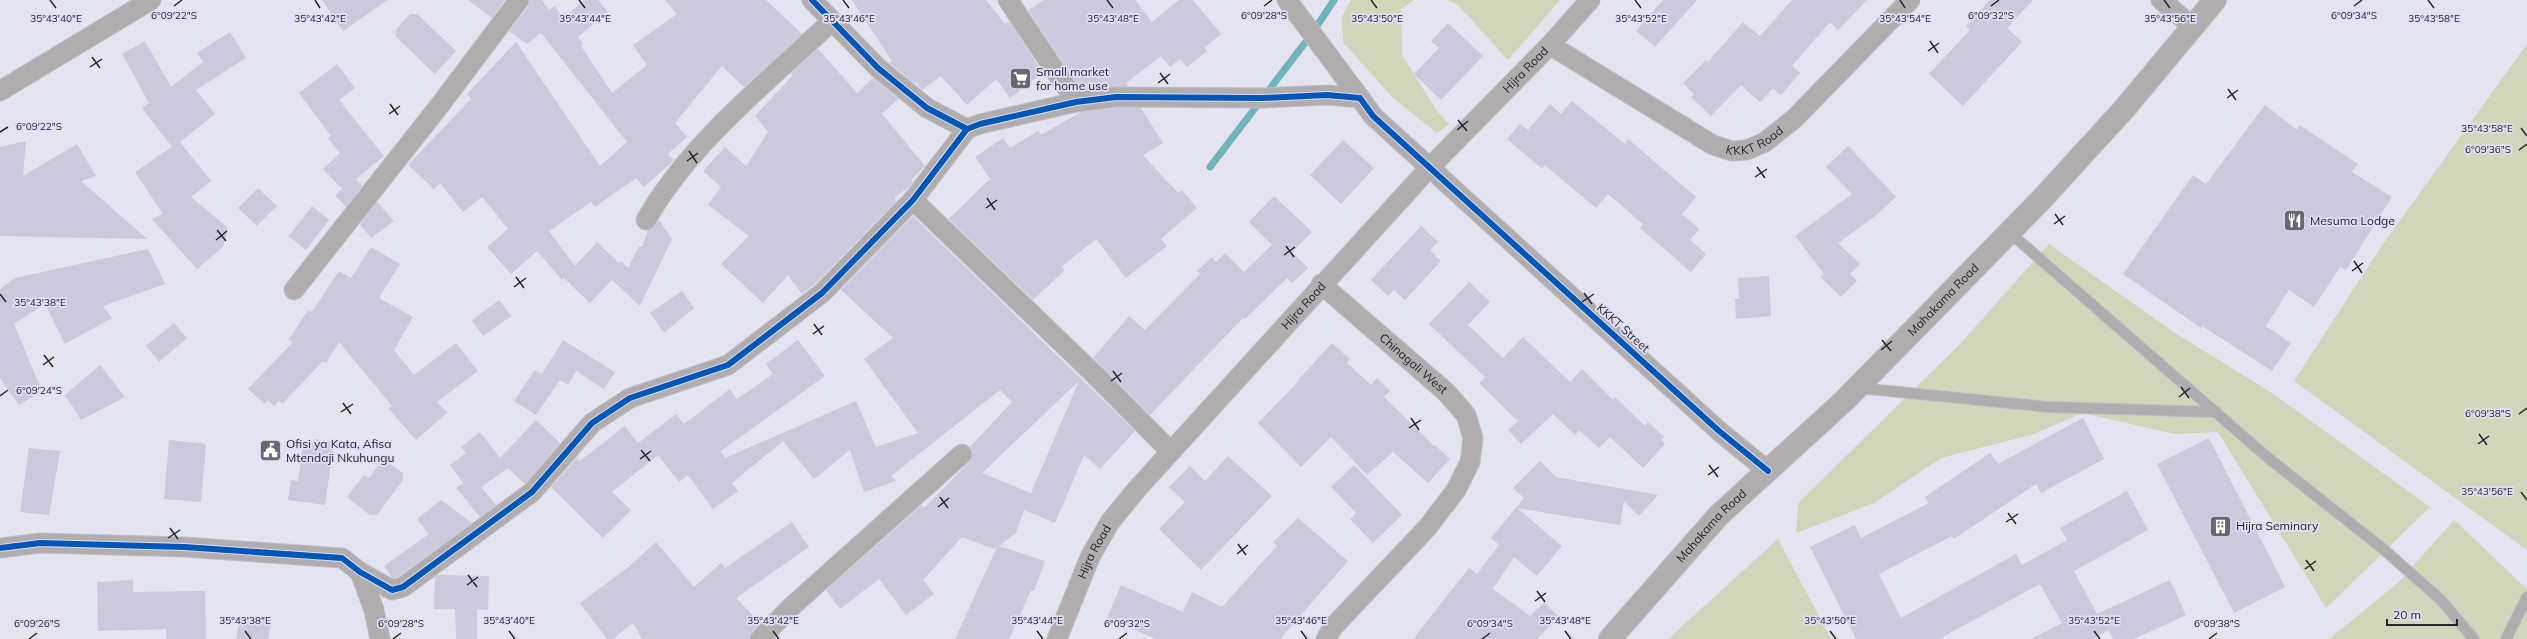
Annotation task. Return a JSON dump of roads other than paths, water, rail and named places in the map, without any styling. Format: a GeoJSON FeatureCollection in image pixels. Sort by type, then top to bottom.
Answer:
{"type":"FeatureCollection","features":[{"type":"Feature","properties":{"kind":"street"},"geometry":{"type":"LineString","coordinates":[[0,91],[151,0]]}},
{"type":"Feature","properties":{"kind":"street"},"geometry":{"type":"LineString","coordinates":[[294,290],[440,105],[519,0]]}},
{"type":"Feature","properties":{"kind":"street"},"geometry":{"type":"LineString","coordinates":[[812,0],[831,22],[878,68],[926,108],[967,129]]}},
{"type":"Feature","properties":{"kind":"street"},"geometry":{"type":"LineString","coordinates":[[1008,0],[1076,102]]}},
{"type":"Feature","properties":{"kind":"street","name":"KKKT Street"},"geometry":{"type":"LineString","coordinates":[[1287,0],[1306,28],[1373,116],[1719,431],[1768,472]]}},
{"type":"Feature","properties":{"kind":"street"},"geometry":{"type":"LineString","coordinates":[[1304,0],[1306,28]]}},
{"type":"Feature","properties":{"kind":"street","name":"Hijra Road"},"geometry":{"type":"LineString","coordinates":[[1057,639],[1090,557],[1110,522],[1170,451],[1322,284],[1430,167],[1550,45],[1590,0]]}},
{"type":"Feature","properties":{"kind":"street","name":"KKKT Road"},"geometry":{"type":"LineString","coordinates":[[1550,45],[1713,145],[1732,151],[1747,150],[1765,142],[1794,119],[1910,0]]}},
{"type":"Feature","properties":{"kind":"street"},"geometry":{"type":"LineString","coordinates":[[2161,0],[2192,26]]}},
{"type":"Feature","properties":{"kind":"street","name":"Mahakama Road"},"geometry":{"type":"LineString","coordinates":[[1610,639],[1719,515],[1768,472],[1857,388],[2009,232],[2125,108],[2215,0]]}},
{"type":"Feature","properties":{"kind":"street"},"geometry":{"type":"LineString","coordinates":[[646,220],[662,191],[696,152],[831,22]]}},
{"type":"Feature","properties":{"kind":"street"},"geometry":{"type":"LineString","coordinates":[[0,548],[40,543],[184,547],[342,558],[360,572],[392,590],[402,587],[532,492],[592,423],[630,398],[728,365],[742,356],[822,294],[913,200],[967,129],[980,124],[1076,102],[1116,97],[1262,98],[1327,95],[1360,98]]}},
{"type":"Feature","properties":{"kind":"street"},"geometry":{"type":"LineString","coordinates":[[913,200],[1095,375],[1170,451]]}},
{"type":"Feature","properties":{"kind":"street","name":"Chinagali West"},"geometry":{"type":"LineString","coordinates":[[1322,284],[1446,392],[1466,415],[1474,438],[1470,462],[1456,490],[1427,528],[1332,627],[1326,639]]}},
{"type":"Feature","properties":{"kind":"street"},"geometry":{"type":"LineString","coordinates":[[760,639],[790,608],[962,454]]}},
{"type":"Feature","properties":{"kind":"street"},"geometry":{"type":"LineString","coordinates":[[360,572],[374,610],[380,639]]}},
{"type":"Feature","properties":{"kind":"lane"},"geometry":{"type":"LineString","coordinates":[[2009,232],[2268,457],[2382,548],[2424,584],[2441,600],[2474,639]]}},
{"type":"Feature","properties":{"kind":"lane"},"geometry":{"type":"LineString","coordinates":[[1857,388],[2048,407],[2216,412]]}},
{"type":"Feature","properties":{"kind":"lane"},"geometry":{"type":"LineString","coordinates":[[2506,639],[2527,597]]}},
{"type":"Feature","properties":{"kind":"waterway"},"geometry":{"type":"LineString","coordinates":[[1210,167],[1311,35],[1334,0]]}},
{"type":"Feature","properties":{"kind":"place","name":"Small market for home use"},"geometry":{"type":"Point","coordinates":[1021,79]}},
{"type":"Feature","properties":{"kind":"place","name":"Mesuma Lodge"},"geometry":{"type":"Point","coordinates":[2294,221]}},
{"type":"Feature","properties":{"kind":"place","name":"Ofisi ya Kata, Afisa Mtendaji Nkuhungu"},"geometry":{"type":"Point","coordinates":[271,451]}},
{"type":"Feature","properties":{"kind":"place","name":"Hijra Seminary"},"geometry":{"type":"Point","coordinates":[2221,526]}}]}
